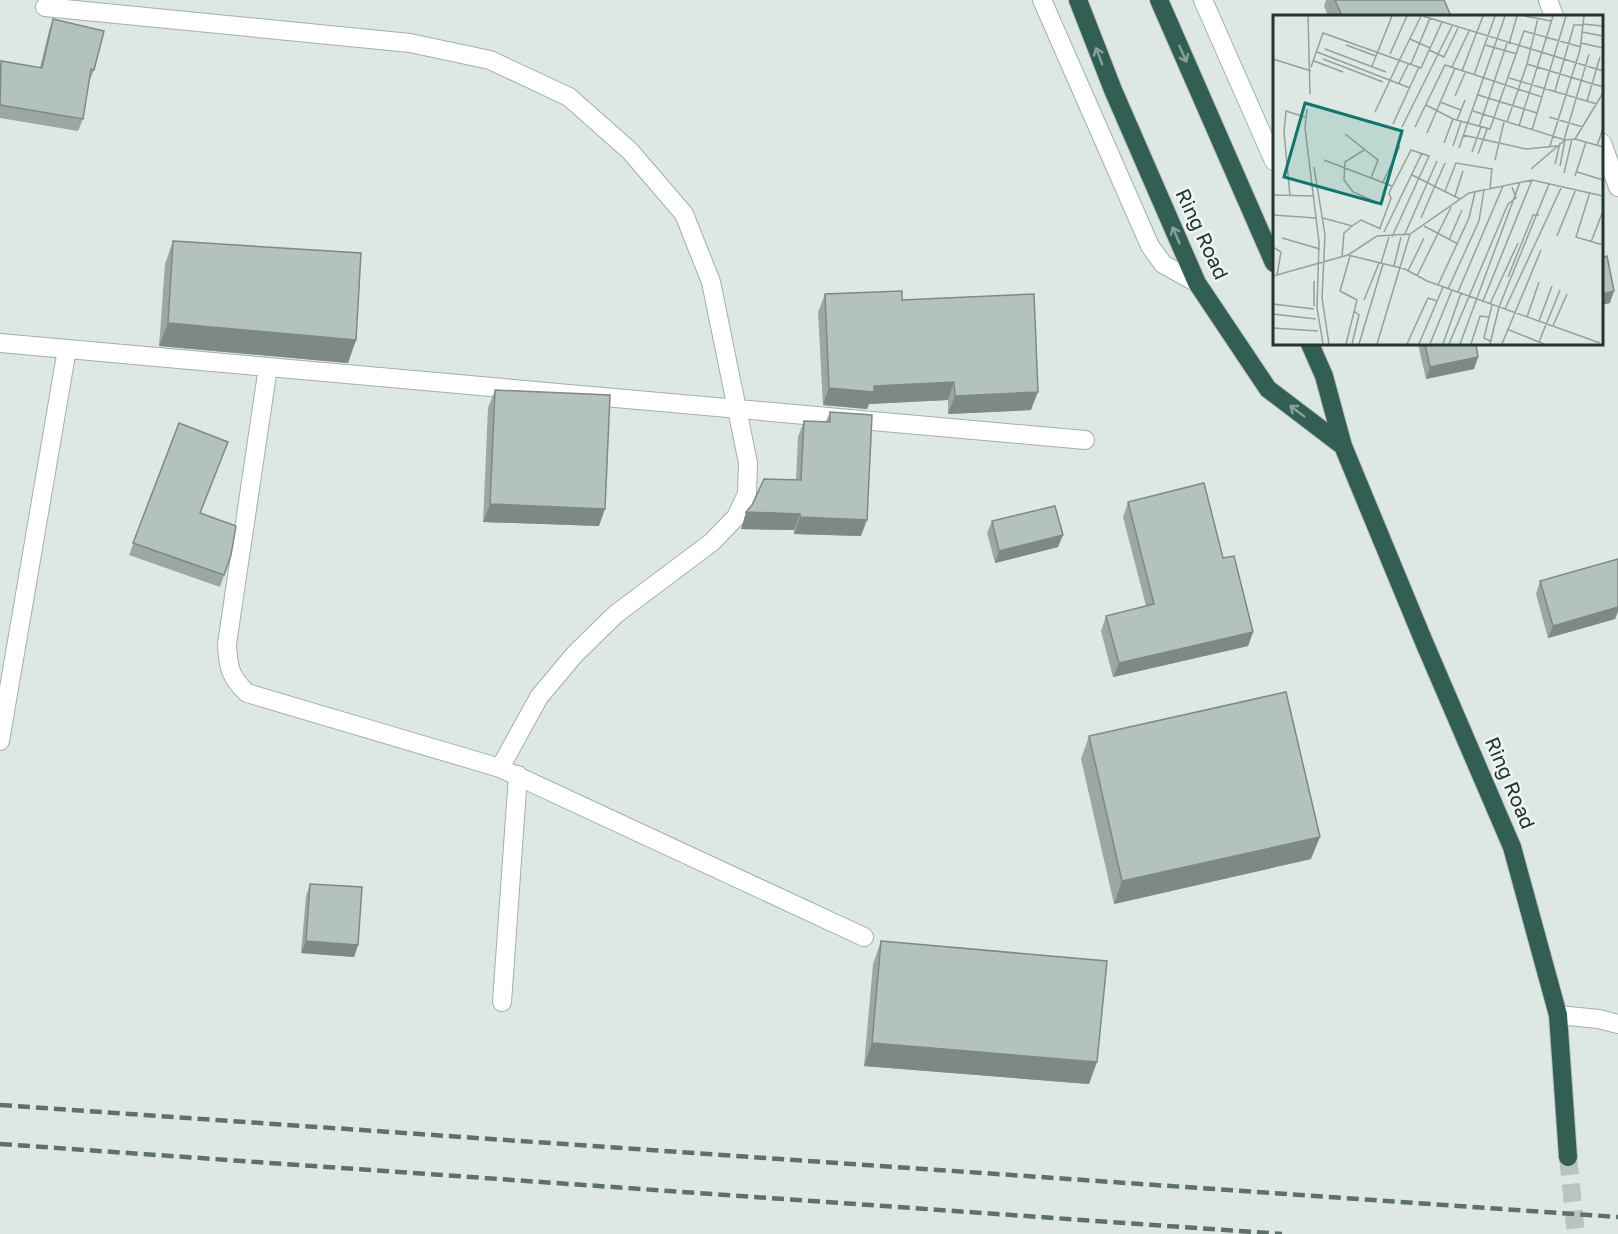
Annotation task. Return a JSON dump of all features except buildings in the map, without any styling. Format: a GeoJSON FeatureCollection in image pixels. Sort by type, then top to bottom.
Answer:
{"type":"FeatureCollection","features":[{"type":"Feature","properties":{"kind":"highway","name":"Ring Road"},"geometry":{"type":"LineString","coordinates":[[1078,0],[1113,90],[1197,283],[1268,389],[1344,446]]}},
{"type":"Feature","properties":{"kind":"highway"},"geometry":{"type":"LineString","coordinates":[[1159,0],[1273,258]]}},
{"type":"Feature","properties":{"kind":"highway","name":"Ring Road"},"geometry":{"type":"LineString","coordinates":[[1310,345],[1324,376],[1344,446],[1424,642],[1512,847],[1558,1015],[1568,1157]]}},
{"type":"Feature","properties":{"kind":"street"},"geometry":{"type":"LineString","coordinates":[[1042,0],[1150,246],[1163,264],[1197,283]]}},
{"type":"Feature","properties":{"kind":"street"},"geometry":{"type":"LineString","coordinates":[[1203,0],[1273,158]]}},
{"type":"Feature","properties":{"kind":"street"},"geometry":{"type":"LineString","coordinates":[[1548,0],[1554,15]]}},
{"type":"Feature","properties":{"kind":"street"},"geometry":{"type":"LineString","coordinates":[[45,7],[410,43],[490,60],[570,97],[630,151],[684,214],[711,282],[748,463],[747,494],[735,517],[712,542],[616,614],[575,654],[539,697],[500,768]]}},
{"type":"Feature","properties":{"kind":"street"},"geometry":{"type":"LineString","coordinates":[[1603,146],[1618,187]]}},
{"type":"Feature","properties":{"kind":"street"},"geometry":{"type":"LineString","coordinates":[[0,343],[1085,440]]}},
{"type":"Feature","properties":{"kind":"street"},"geometry":{"type":"LineString","coordinates":[[0,741],[67,349]]}},
{"type":"Feature","properties":{"kind":"street"},"geometry":{"type":"LineString","coordinates":[[268,367],[227,644],[228,666],[236,683],[247,693],[518,775],[864,937]]}},
{"type":"Feature","properties":{"kind":"street"},"geometry":{"type":"LineString","coordinates":[[502,1002],[518,775]]}},
{"type":"Feature","properties":{"kind":"street"},"geometry":{"type":"LineString","coordinates":[[1558,1015],[1599,1019],[1618,1024]]}},
{"type":"Feature","properties":{"kind":"tunnel"},"geometry":{"type":"LineString","coordinates":[[1568,1157],[1576,1234]]}},
{"type":"Feature","properties":{"kind":"railway"},"geometry":{"type":"LineString","coordinates":[[0,1105],[1618,1217]]}},
{"type":"Feature","properties":{"kind":"railway"},"geometry":{"type":"LineString","coordinates":[[0,1144],[1282,1234]]}}]}
